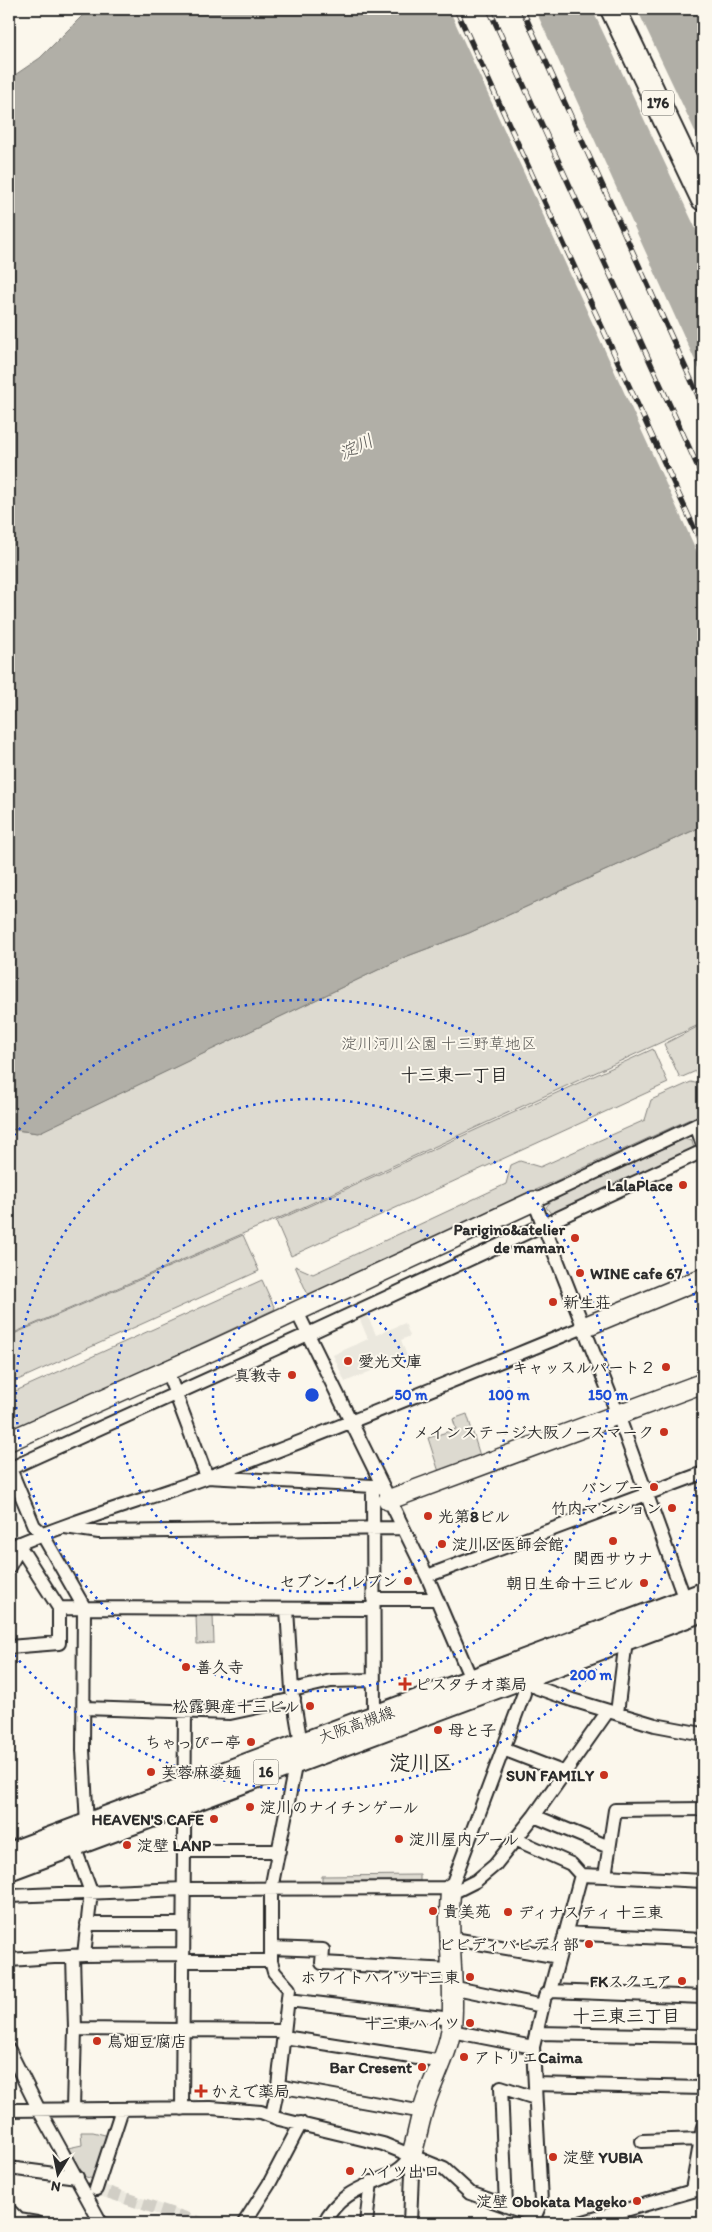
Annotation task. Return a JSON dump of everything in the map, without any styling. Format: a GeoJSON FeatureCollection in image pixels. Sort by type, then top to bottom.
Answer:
{"type":"FeatureCollection","features":[{"type":"Feature","properties":{"kind":"highway","name":"176"},"geometry":{"type":"LineString","coordinates":[[613,9],[703,198]]}},
{"type":"Feature","properties":{"kind":"main road","name":"大阪高槻線"},"geometry":{"type":"LineString","coordinates":[[9,1853],[87,1825],[183,1796],[475,1689],[697,1600]]}},
{"type":"Feature","properties":{"kind":"main road","name":"大阪高槻線"},"geometry":{"type":"LineString","coordinates":[[522,1671],[626,1640],[703,1611]]}},
{"type":"Feature","properties":{"kind":"main road","name":"大阪高槻線"},"geometry":{"type":"LineString","coordinates":[[298,1753],[374,1717],[475,1689]]}},
{"type":"Feature","properties":{"kind":"main road","name":"大阪高槻線"},"geometry":{"type":"LineString","coordinates":[[9,1870],[74,1846],[183,1796]]}},
{"type":"Feature","properties":{"kind":"street"},"geometry":{"type":"LineString","coordinates":[[9,1441],[167,1371],[700,1124],[703,1145]]}},
{"type":"Feature","properties":{"kind":"street"},"geometry":{"type":"LineString","coordinates":[[87,1825],[84,1607],[42,1532],[34,1526],[12,1484],[9,1468],[308,1334],[703,1151]]}},
{"type":"Feature","properties":{"kind":"street"},"geometry":{"type":"LineString","coordinates":[[534,1201],[545,1224],[647,1494],[697,1600]]}},
{"type":"Feature","properties":{"kind":"street"},"geometry":{"type":"LineString","coordinates":[[9,1568],[16,1546],[42,1532],[63,1527],[207,1477],[350,1423],[703,1278]]}},
{"type":"Feature","properties":{"kind":"street"},"geometry":{"type":"LineString","coordinates":[[296,1310],[350,1423],[376,1484],[388,1500],[437,1599],[475,1689]]}},
{"type":"Feature","properties":{"kind":"street"},"geometry":{"type":"LineString","coordinates":[[167,1371],[207,1477]]}},
{"type":"Feature","properties":{"kind":"street"},"geometry":{"type":"LineString","coordinates":[[388,1500],[703,1383]]}},
{"type":"Feature","properties":{"kind":"street"},"geometry":{"type":"LineString","coordinates":[[426,1576],[703,1473]]}},
{"type":"Feature","properties":{"kind":"street"},"geometry":{"type":"LineString","coordinates":[[207,1477],[376,1484]]}},
{"type":"Feature","properties":{"kind":"street"},"geometry":{"type":"LineString","coordinates":[[374,1717],[372,1530],[376,1484]]}},
{"type":"Feature","properties":{"kind":"street"},"geometry":{"type":"LineString","coordinates":[[63,1527],[98,1532],[372,1530],[402,1528]]}},
{"type":"Feature","properties":{"kind":"street"},"geometry":{"type":"LineString","coordinates":[[9,1646],[59,1643],[59,1608],[16,1546]]}},
{"type":"Feature","properties":{"kind":"street"},"geometry":{"type":"LineString","coordinates":[[59,1608],[287,1609],[437,1599]]}},
{"type":"Feature","properties":{"kind":"street"},"geometry":{"type":"LineString","coordinates":[[272,2115],[278,2086],[289,1989],[274,1972],[271,1961],[272,1889],[298,1753],[287,1609]]}},
{"type":"Feature","properties":{"kind":"street"},"geometry":{"type":"LineString","coordinates":[[9,1896],[183,1889],[450,1891],[469,1886],[483,1876],[515,1839],[613,1712],[626,1640]]}},
{"type":"Feature","properties":{"kind":"street"},"geometry":{"type":"LineString","coordinates":[[522,1671],[538,1688],[661,1727],[703,1734]]}},
{"type":"Feature","properties":{"kind":"street"},"geometry":{"type":"LineString","coordinates":[[410,2223],[412,2173],[410,2158],[422,2112],[443,2062],[451,2025],[451,1979],[448,1938],[450,1891],[524,1692],[522,1671]]}},
{"type":"Feature","properties":{"kind":"street"},"geometry":{"type":"LineString","coordinates":[[84,1708],[185,1713],[230,1713],[293,1694],[331,1680],[373,1680]]}},
{"type":"Feature","properties":{"kind":"street"},"geometry":{"type":"LineString","coordinates":[[182,2109],[185,1713]]}},
{"type":"Feature","properties":{"kind":"street"},"geometry":{"type":"LineString","coordinates":[[503,1749],[565,1773]]}},
{"type":"Feature","properties":{"kind":"street"},"geometry":{"type":"LineString","coordinates":[[605,1876],[615,1810],[703,1809]]}},
{"type":"Feature","properties":{"kind":"street"},"geometry":{"type":"LineString","coordinates":[[534,1816],[609,1847]]}},
{"type":"Feature","properties":{"kind":"street"},"geometry":{"type":"LineString","coordinates":[[515,1839],[571,1864],[581,1875],[703,1881]]}},
{"type":"Feature","properties":{"kind":"street"},"geometry":{"type":"LineString","coordinates":[[73,2109],[78,1956],[90,1918],[91,1892],[74,1846]]}},
{"type":"Feature","properties":{"kind":"street"},"geometry":{"type":"LineString","coordinates":[[183,1851],[279,1851]]}},
{"type":"Feature","properties":{"kind":"street"},"geometry":{"type":"LineString","coordinates":[[9,2110],[211,2108],[261,2112],[279,2119],[383,2144],[410,2158],[444,2169],[461,2187],[470,2193],[506,2206],[536,2220],[541,2202],[534,2047],[545,1996],[550,1991],[581,1875]]}},
{"type":"Feature","properties":{"kind":"street"},"geometry":{"type":"LineString","coordinates":[[87,1924],[183,1924]]}},
{"type":"Feature","properties":{"kind":"street"},"geometry":{"type":"LineString","coordinates":[[565,1933],[703,1940]]}},
{"type":"Feature","properties":{"kind":"street"},"geometry":{"type":"LineString","coordinates":[[448,1938],[559,1957]]}},
{"type":"Feature","properties":{"kind":"street"},"geometry":{"type":"LineString","coordinates":[[271,1948],[323,1950],[322,1963],[451,1979],[543,2006]]}},
{"type":"Feature","properties":{"kind":"street"},"geometry":{"type":"LineString","coordinates":[[9,1960],[78,1956],[183,1957],[271,1961]]}},
{"type":"Feature","properties":{"kind":"street"},"geometry":{"type":"LineString","coordinates":[[550,1991],[703,1997]]}},
{"type":"Feature","properties":{"kind":"street"},"geometry":{"type":"LineString","coordinates":[[288,2000],[451,2025],[534,2047]]}},
{"type":"Feature","properties":{"kind":"street"},"geometry":{"type":"LineString","coordinates":[[75,2029],[182,2030],[284,2034],[443,2062]]}},
{"type":"Feature","properties":{"kind":"street"},"geometry":{"type":"LineString","coordinates":[[536,2033],[703,2036]]}},
{"type":"Feature","properties":{"kind":"street"},"geometry":{"type":"LineString","coordinates":[[9,2050],[39,2110],[87,2184],[101,2223]]}},
{"type":"Feature","properties":{"kind":"street"},"geometry":{"type":"LineString","coordinates":[[535,2084],[703,2088]]}},
{"type":"Feature","properties":{"kind":"street"},"geometry":{"type":"LineString","coordinates":[[278,2086],[422,2112]]}},
{"type":"Feature","properties":{"kind":"street"},"geometry":{"type":"LineString","coordinates":[[506,2206],[501,2087],[536,2098]]}},
{"type":"Feature","properties":{"kind":"street"},"geometry":{"type":"LineString","coordinates":[[87,2184],[122,2109]]}},
{"type":"Feature","properties":{"kind":"street"},"geometry":{"type":"LineString","coordinates":[[244,2223],[269,2184],[301,2123]]}},
{"type":"Feature","properties":{"kind":"street"},"geometry":{"type":"LineString","coordinates":[[580,2223],[608,2219],[698,2189],[702,2133],[642,2141]]}},
{"type":"Feature","properties":{"kind":"street"},"geometry":{"type":"LineString","coordinates":[[324,2223],[332,2209],[343,2197],[401,2168],[410,2158]]}},
{"type":"Feature","properties":{"kind":"street"},"geometry":{"type":"LineString","coordinates":[[9,2168],[87,2184]]}},
{"type":"Feature","properties":{"kind":"street"},"geometry":{"type":"LineString","coordinates":[[366,2223],[371,2182]]}},
{"type":"Feature","properties":{"kind":"street"},"geometry":{"type":"LineString","coordinates":[[9,2210],[20,2220],[36,2223]]}},
{"type":"Feature","properties":{"kind":"shaded area"},"geometry":{"type":"Polygon","coordinates":[[[366,1312],[376,1335],[405,1323],[410,1336],[401,1340],[407,1356],[345,1382],[333,1355],[368,1339],[358,1315],[366,1312]]]}},
{"type":"Feature","properties":{"kind":"shaded area"},"geometry":{"type":"Polygon","coordinates":[[[90,2180],[215,2223],[185,2223],[93,2194],[90,2180]]]}},
{"type":"Feature","properties":{"kind":"green space","name":"淀川河川公園 十三野草地区"},"geometry":{"type":"Polygon","coordinates":[[[703,826],[703,1023],[286,1215],[9,1335],[9,1129],[37,1133],[405,957],[469,933],[703,826]]]}},
{"type":"Feature","properties":{"kind":"green space"},"geometry":{"type":"Polygon","coordinates":[[[703,1024],[703,1068],[680,1078],[664,1044],[703,1024]]]}},
{"type":"Feature","properties":{"kind":"green space"},"geometry":{"type":"Polygon","coordinates":[[[653,1049],[668,1083],[291,1256],[276,1221],[653,1049]]]}},
{"type":"Feature","properties":{"kind":"green space"},"geometry":{"type":"Polygon","coordinates":[[[691,1082],[703,1085],[703,1113],[308,1295],[295,1266],[313,1274],[506,1184],[511,1165],[520,1161],[540,1167],[645,1120],[651,1100],[691,1082]]]}},
{"type":"Feature","properties":{"kind":"green space"},"geometry":{"type":"Polygon","coordinates":[[[684,1139],[692,1141],[694,1149],[552,1215],[546,1207],[552,1200],[684,1139]]]}},
{"type":"Feature","properties":{"kind":"green space"},"geometry":{"type":"Polygon","coordinates":[[[243,1235],[259,1271],[9,1384],[9,1336],[243,1235]]]}},
{"type":"Feature","properties":{"kind":"green space"},"geometry":{"type":"Polygon","coordinates":[[[262,1280],[275,1309],[9,1433],[9,1394],[262,1280]]]}},
{"type":"Feature","properties":{"kind":"green space"},"geometry":{"type":"Polygon","coordinates":[[[467,1414],[481,1459],[439,1472],[428,1438],[456,1429],[453,1419],[467,1414]]]}},
{"type":"Feature","properties":{"kind":"green space"},"geometry":{"type":"Polygon","coordinates":[[[213,1615],[214,1643],[197,1644],[196,1616],[213,1615]]]}},
{"type":"Feature","properties":{"kind":"green space"},"geometry":{"type":"Polygon","coordinates":[[[420,1875],[420,1881],[322,1882],[322,1876],[420,1875]]]}},
{"type":"Feature","properties":{"kind":"green space"},"geometry":{"type":"Polygon","coordinates":[[[81,2132],[93,2132],[109,2136],[96,2180],[83,2176],[68,2148],[82,2145],[81,2132]]]}},
{"type":"Feature","properties":{"kind":"water","name":"淀川"},"geometry":{"type":"Polygon","coordinates":[[[89,9],[703,9],[703,826],[469,933],[405,957],[38,1133],[9,1129],[9,79],[40,58],[89,9]]]}},
{"type":"Feature","properties":{"kind":"pier"},"geometry":{"type":"Polygon","coordinates":[[[449,9],[535,9],[703,378],[703,565],[449,9]]]}},
{"type":"Feature","properties":{"kind":"pier"},"geometry":{"type":"Polygon","coordinates":[[[592,9],[637,9],[703,148],[703,244],[592,9]]]}},
{"type":"Feature","properties":{"kind":"tunnel"},"geometry":{"type":"LineString","coordinates":[[92,2187],[201,2223]]}},
{"type":"Feature","properties":{"kind":"railway"},"geometry":{"type":"LineString","coordinates":[[456,9],[703,547]]}},
{"type":"Feature","properties":{"kind":"railway"},"geometry":{"type":"LineString","coordinates":[[489,9],[703,478]]}},
{"type":"Feature","properties":{"kind":"railway"},"geometry":{"type":"LineString","coordinates":[[522,9],[703,406]]}},
{"type":"Feature","properties":{"kind":"place","name":"LalaPlace"},"geometry":{"type":"Point","coordinates":[683,1185]}},
{"type":"Feature","properties":{"kind":"place","name":"Parigino&atelier de maman"},"geometry":{"type":"Point","coordinates":[575,1238]}},
{"type":"Feature","properties":{"kind":"place","name":"WINE cafe 67"},"geometry":{"type":"Point","coordinates":[580,1273]}},
{"type":"Feature","properties":{"kind":"place","name":"新生荘"},"geometry":{"type":"Point","coordinates":[553,1302]}},
{"type":"Feature","properties":{"kind":"place","name":"愛光文庫"},"geometry":{"type":"Point","coordinates":[348,1361]}},
{"type":"Feature","properties":{"kind":"place","name":"キャッスルパート２"},"geometry":{"type":"Point","coordinates":[666,1367]}},
{"type":"Feature","properties":{"kind":"place","name":"真教寺"},"geometry":{"type":"Point","coordinates":[292,1375]}},
{"type":"Feature","properties":{"kind":"place","name":"メインステージ大阪ノースマーク"},"geometry":{"type":"Point","coordinates":[664,1432]}},
{"type":"Feature","properties":{"kind":"place","name":"バンブー"},"geometry":{"type":"Point","coordinates":[654,1487]}},
{"type":"Feature","properties":{"kind":"place","name":"竹内マンション"},"geometry":{"type":"Point","coordinates":[672,1508]}},
{"type":"Feature","properties":{"kind":"place","name":"光第8ビル"},"geometry":{"type":"Point","coordinates":[428,1516]}},
{"type":"Feature","properties":{"kind":"place","name":"関西サウナ"},"geometry":{"type":"Point","coordinates":[613,1541]}},
{"type":"Feature","properties":{"kind":"place","name":"淀川区医師会館"},"geometry":{"type":"Point","coordinates":[442,1544]}},
{"type":"Feature","properties":{"kind":"place","name":"セブン-イレブン"},"geometry":{"type":"Point","coordinates":[408,1581]}},
{"type":"Feature","properties":{"kind":"place","name":"朝日生命十三ビル"},"geometry":{"type":"Point","coordinates":[644,1583]}},
{"type":"Feature","properties":{"kind":"place","name":"善久寺"},"geometry":{"type":"Point","coordinates":[186,1667]}},
{"type":"Feature","properties":{"kind":"place","name":"ピスタチオ薬局"},"geometry":{"type":"Point","coordinates":[405,1684]}},
{"type":"Feature","properties":{"kind":"place","name":"松露興産十三ビル"},"geometry":{"type":"Point","coordinates":[310,1706]}},
{"type":"Feature","properties":{"kind":"place","name":"母と子"},"geometry":{"type":"Point","coordinates":[438,1730]}},
{"type":"Feature","properties":{"kind":"place","name":"ちゃっぴー亭"},"geometry":{"type":"Point","coordinates":[251,1742]}},
{"type":"Feature","properties":{"kind":"place","name":"芙蓉麻婆麺"},"geometry":{"type":"Point","coordinates":[151,1772]}},
{"type":"Feature","properties":{"kind":"place","name":"SUN FAMILY"},"geometry":{"type":"Point","coordinates":[604,1775]}},
{"type":"Feature","properties":{"kind":"place","name":"淀川のナイチンゲール"},"geometry":{"type":"Point","coordinates":[250,1807]}},
{"type":"Feature","properties":{"kind":"place","name":"HEAVEN'S CAFE"},"geometry":{"type":"Point","coordinates":[214,1819]}},
{"type":"Feature","properties":{"kind":"place","name":"淀川屋内プール"},"geometry":{"type":"Point","coordinates":[399,1839]}},
{"type":"Feature","properties":{"kind":"place","name":"淀壁 LANP"},"geometry":{"type":"Point","coordinates":[127,1845]}},
{"type":"Feature","properties":{"kind":"place","name":"貴美苑"},"geometry":{"type":"Point","coordinates":[433,1911]}},
{"type":"Feature","properties":{"kind":"place","name":"ディナスティ 十三東"},"geometry":{"type":"Point","coordinates":[508,1912]}},
{"type":"Feature","properties":{"kind":"place","name":"ビビディバビディ部"},"geometry":{"type":"Point","coordinates":[589,1944]}},
{"type":"Feature","properties":{"kind":"place","name":"ホワイトハイツ十三東"},"geometry":{"type":"Point","coordinates":[470,1977]}},
{"type":"Feature","properties":{"kind":"place","name":"FKスクエア"},"geometry":{"type":"Point","coordinates":[682,1981]}},
{"type":"Feature","properties":{"kind":"place","name":"十三東ハイツ"},"geometry":{"type":"Point","coordinates":[470,2023]}},
{"type":"Feature","properties":{"kind":"place","name":"鳥畑豆腐店"},"geometry":{"type":"Point","coordinates":[97,2041]}},
{"type":"Feature","properties":{"kind":"place","name":"アトリエCaima"},"geometry":{"type":"Point","coordinates":[464,2057]}},
{"type":"Feature","properties":{"kind":"place","name":"Bar Cresent"},"geometry":{"type":"Point","coordinates":[422,2067]}},
{"type":"Feature","properties":{"kind":"place","name":"かえで薬局"},"geometry":{"type":"Point","coordinates":[201,2091]}},
{"type":"Feature","properties":{"kind":"place","name":"淀壁 YUBIA"},"geometry":{"type":"Point","coordinates":[553,2157]}},
{"type":"Feature","properties":{"kind":"place","name":"ハイツ出口"},"geometry":{"type":"Point","coordinates":[350,2171]}},
{"type":"Feature","properties":{"kind":"place","name":"淀壁 Obokata Mageko"},"geometry":{"type":"Point","coordinates":[637,2201]}},
{"type":"Feature","properties":{"kind":"district","name":"十三東一丁目"},"geometry":{"type":"Point","coordinates":[454,1075]}},
{"type":"Feature","properties":{"kind":"district","name":"淀川区"},"geometry":{"type":"Point","coordinates":[421,1763]}},
{"type":"Feature","properties":{"kind":"district","name":"十三東三丁目"},"geometry":{"type":"Point","coordinates":[626,2016]}}]}
